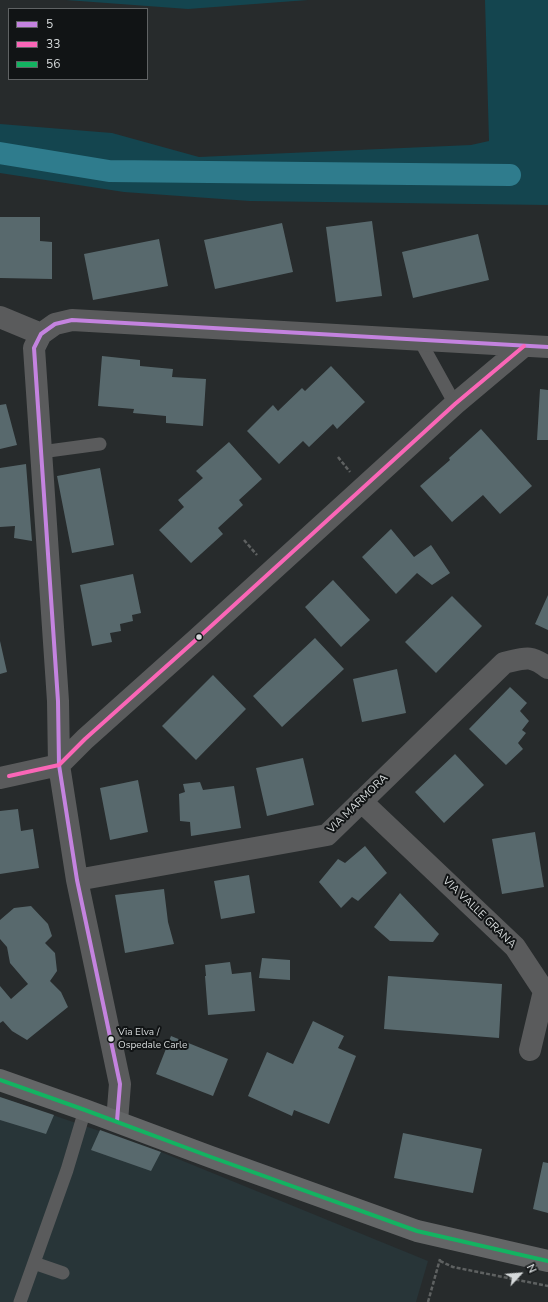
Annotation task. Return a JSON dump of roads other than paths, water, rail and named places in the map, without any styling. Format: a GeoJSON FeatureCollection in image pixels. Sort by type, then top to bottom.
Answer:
{"type":"FeatureCollection","features":[{"type":"Feature","properties":{"kind":"street"},"geometry":{"type":"LineString","coordinates":[[0,317],[41,334]]}},
{"type":"Feature","properties":{"kind":"street"},"geometry":{"type":"LineString","coordinates":[[117,1121],[120,1084],[77,880],[59,765],[58,701],[34,348],[41,334],[55,324],[72,320],[548,347]]}},
{"type":"Feature","properties":{"kind":"street"},"geometry":{"type":"LineString","coordinates":[[0,778],[59,765],[85,739],[455,404],[524,346]]}},
{"type":"Feature","properties":{"kind":"street","name":"VIA MARMORA"},"geometry":{"type":"LineString","coordinates":[[77,880],[327,834],[504,663],[528,657],[540,662],[548,668]]}},
{"type":"Feature","properties":{"kind":"street","name":"VIA VALLE GRANA"},"geometry":{"type":"LineString","coordinates":[[361,801],[515,947],[544,991],[530,1050]]}},
{"type":"Feature","properties":{"kind":"street"},"geometry":{"type":"LineString","coordinates":[[0,1080],[117,1121],[211,1158],[417,1231],[548,1261]]}},
{"type":"Feature","properties":{"kind":"lane"},"geometry":{"type":"LineString","coordinates":[[419,339],[455,404]]}},
{"type":"Feature","properties":{"kind":"lane"},"geometry":{"type":"LineString","coordinates":[[41,452],[100,444]]}},
{"type":"Feature","properties":{"kind":"lane"},"geometry":{"type":"LineString","coordinates":[[20,1302],[67,1170],[85,1110]]}},
{"type":"Feature","properties":{"kind":"lane"},"geometry":{"type":"LineString","coordinates":[[34,1263],[63,1273]]}},
{"type":"Feature","properties":{"kind":"waterway"},"geometry":{"type":"LineString","coordinates":[[0,153],[109,171],[510,175]]}},
{"type":"Feature","properties":{"kind":"place","name":"Via Elva / Ospedale Carle"},"geometry":{"type":"Point","coordinates":[111,1039]}}]}
